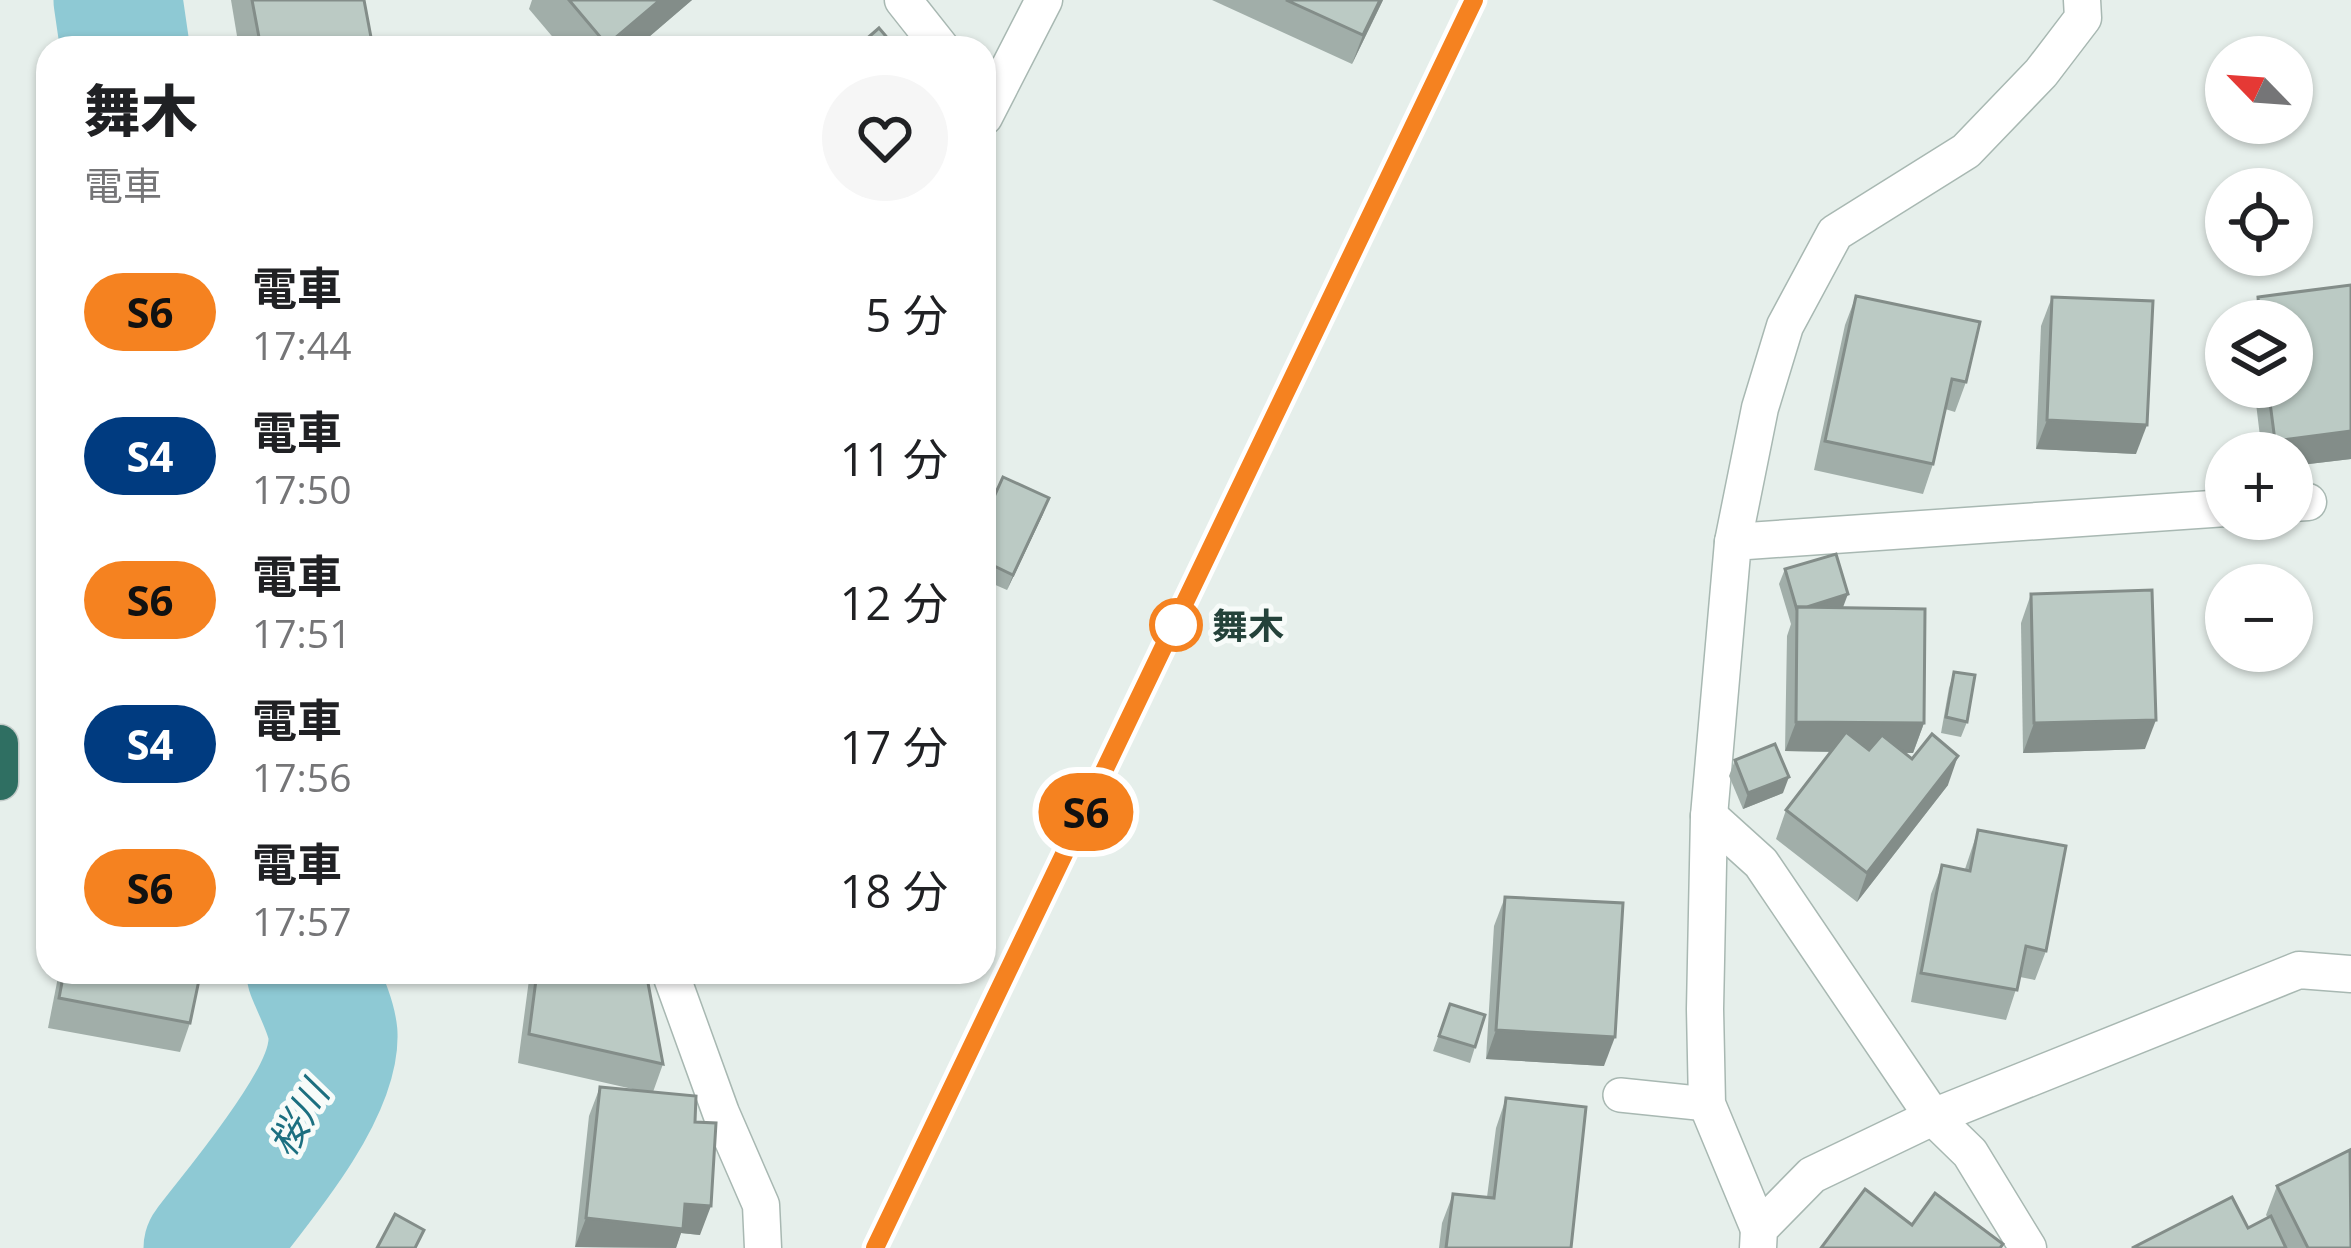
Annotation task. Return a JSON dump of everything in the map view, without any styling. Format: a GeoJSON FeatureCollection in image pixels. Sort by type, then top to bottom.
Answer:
{"type":"FeatureCollection","features":[{"type":"Feature","properties":{"kind":"highway"},"geometry":{"type":"LineString","coordinates":[[0,743],[0,782]]}},
{"type":"Feature","properties":{"kind":"street"},"geometry":{"type":"LineString","coordinates":[[903,0],[932,36]]}},
{"type":"Feature","properties":{"kind":"street"},"geometry":{"type":"LineString","coordinates":[[996,86],[1044,0]]}},
{"type":"Feature","properties":{"kind":"street"},"geometry":{"type":"LineString","coordinates":[[2082,0],[2083,18],[2041,73],[1966,151],[1835,233],[1785,326],[1760,409],[1733,542],[1709,816],[1707,1104],[1759,1238],[1812,1175],[1933,1117],[2299,970],[2351,974]]}},
{"type":"Feature","properties":{"kind":"street"},"geometry":{"type":"LineString","coordinates":[[1733,542],[2205,509]]}},
{"type":"Feature","properties":{"kind":"street"},"geometry":{"type":"LineString","coordinates":[[1709,816],[1761,863],[1933,1117],[1970,1153],[2028,1248]]}},
{"type":"Feature","properties":{"kind":"street"},"geometry":{"type":"LineString","coordinates":[[674,984],[721,1114],[761,1205],[764,1248]]}},
{"type":"Feature","properties":{"kind":"lane"},"geometry":{"type":"LineString","coordinates":[[1620,1095],[1707,1104]]}},
{"type":"Feature","properties":{"kind":"building"},"geometry":{"type":"Polygon","coordinates":[[[252,0],[364,0],[371,36],[259,36],[252,0]]]}},
{"type":"Feature","properties":{"kind":"building"},"geometry":{"type":"Polygon","coordinates":[[[569,0],[660,0],[618,36],[599,36],[569,0]]]}},
{"type":"Feature","properties":{"kind":"building"},"geometry":{"type":"Polygon","coordinates":[[[1286,0],[1380,0],[1363,35],[1286,0]]]}},
{"type":"Feature","properties":{"kind":"building"},"geometry":{"type":"Polygon","coordinates":[[[2351,285],[2351,431],[2313,436],[2313,432],[2274,432],[2271,408],[2313,408],[2313,300],[2258,297],[2351,285]]]}},
{"type":"Feature","properties":{"kind":"building"},"geometry":{"type":"Polygon","coordinates":[[[1856,296],[1980,322],[1966,382],[1952,379],[1933,464],[1825,441],[1856,296]]]}},
{"type":"Feature","properties":{"kind":"building"},"geometry":{"type":"Polygon","coordinates":[[[2052,297],[2153,301],[2147,425],[2047,420],[2052,297]]]}},
{"type":"Feature","properties":{"kind":"building"},"geometry":{"type":"Polygon","coordinates":[[[1003,477],[1049,498],[1013,575],[996,567],[996,492],[1003,477]]]}},
{"type":"Feature","properties":{"kind":"building"},"geometry":{"type":"Polygon","coordinates":[[[1836,554],[1848,594],[1797,610],[1785,569],[1836,554]]]}},
{"type":"Feature","properties":{"kind":"building"},"geometry":{"type":"Polygon","coordinates":[[[2152,590],[2156,720],[2034,723],[2031,594],[2152,590]]]}},
{"type":"Feature","properties":{"kind":"building"},"geometry":{"type":"Polygon","coordinates":[[[1797,607],[1925,609],[1924,723],[1796,722],[1797,607]]]}},
{"type":"Feature","properties":{"kind":"building"},"geometry":{"type":"Polygon","coordinates":[[[1954,672],[1975,675],[1967,722],[1946,717],[1954,672]]]}},
{"type":"Feature","properties":{"kind":"building"},"geometry":{"type":"Polygon","coordinates":[[[1846,732],[1869,750],[1882,735],[1912,759],[1932,734],[1958,756],[1867,873],[1786,810],[1846,732]]]}},
{"type":"Feature","properties":{"kind":"building"},"geometry":{"type":"Polygon","coordinates":[[[1775,744],[1789,777],[1748,793],[1735,760],[1775,744]]]}},
{"type":"Feature","properties":{"kind":"building"},"geometry":{"type":"Polygon","coordinates":[[[1978,830],[2066,846],[2046,951],[2026,946],[2017,990],[1921,973],[1942,865],[1970,871],[1978,830]]]}},
{"type":"Feature","properties":{"kind":"building"},"geometry":{"type":"Polygon","coordinates":[[[1505,897],[1623,903],[1615,1037],[1496,1030],[1505,897]]]}},
{"type":"Feature","properties":{"kind":"building"},"geometry":{"type":"Polygon","coordinates":[[[62,984],[198,984],[190,1023],[59,998],[62,984]]]}},
{"type":"Feature","properties":{"kind":"building"},"geometry":{"type":"Polygon","coordinates":[[[535,984],[648,984],[663,1064],[529,1034],[535,984]]]}},
{"type":"Feature","properties":{"kind":"building"},"geometry":{"type":"Polygon","coordinates":[[[1450,1004],[1485,1015],[1475,1047],[1439,1036],[1450,1004]]]}},
{"type":"Feature","properties":{"kind":"building"},"geometry":{"type":"Polygon","coordinates":[[[600,1087],[696,1096],[695,1122],[716,1123],[711,1206],[685,1204],[683,1229],[586,1218],[600,1087]]]}},
{"type":"Feature","properties":{"kind":"building"},"geometry":{"type":"Polygon","coordinates":[[[1506,1098],[1586,1107],[1571,1248],[1446,1248],[1453,1194],[1494,1198],[1506,1098]]]}},
{"type":"Feature","properties":{"kind":"building"},"geometry":{"type":"Polygon","coordinates":[[[2350,1150],[2351,1248],[2308,1248],[2277,1186],[2350,1150]]]}},
{"type":"Feature","properties":{"kind":"building"},"geometry":{"type":"Polygon","coordinates":[[[1865,1189],[1912,1225],[1935,1193],[2003,1244],[2000,1248],[1821,1248],[1865,1189]]]}},
{"type":"Feature","properties":{"kind":"building"},"geometry":{"type":"Polygon","coordinates":[[[2232,1197],[2248,1228],[2271,1216],[2286,1248],[2132,1248],[2232,1197]]]}},
{"type":"Feature","properties":{"kind":"building"},"geometry":{"type":"Polygon","coordinates":[[[395,1214],[424,1230],[415,1248],[377,1248],[395,1214]]]}},
{"type":"Feature","properties":{"kind":"waterway","name":"桜川"},"geometry":{"type":"LineString","coordinates":[[118,0],[123,36]]}},
{"type":"Feature","properties":{"kind":"waterway","name":"桜川"},"geometry":{"type":"LineString","coordinates":[[208,1248],[286,1146],[320,1087],[333,1034],[316,984]]}},
{"type":"Feature","properties":{"kind":"railway"},"geometry":{"type":"LineString","coordinates":[[875,1248],[1474,0]]}},
{"type":"Feature","properties":{"kind":"train","name":"S6"},"geometry":{"type":"LineString","coordinates":[[875,1248],[1474,0]]}},
{"type":"Feature","properties":{"kind":"place","name":"舞木"},"geometry":{"type":"Point","coordinates":[1176,625]}}]}
